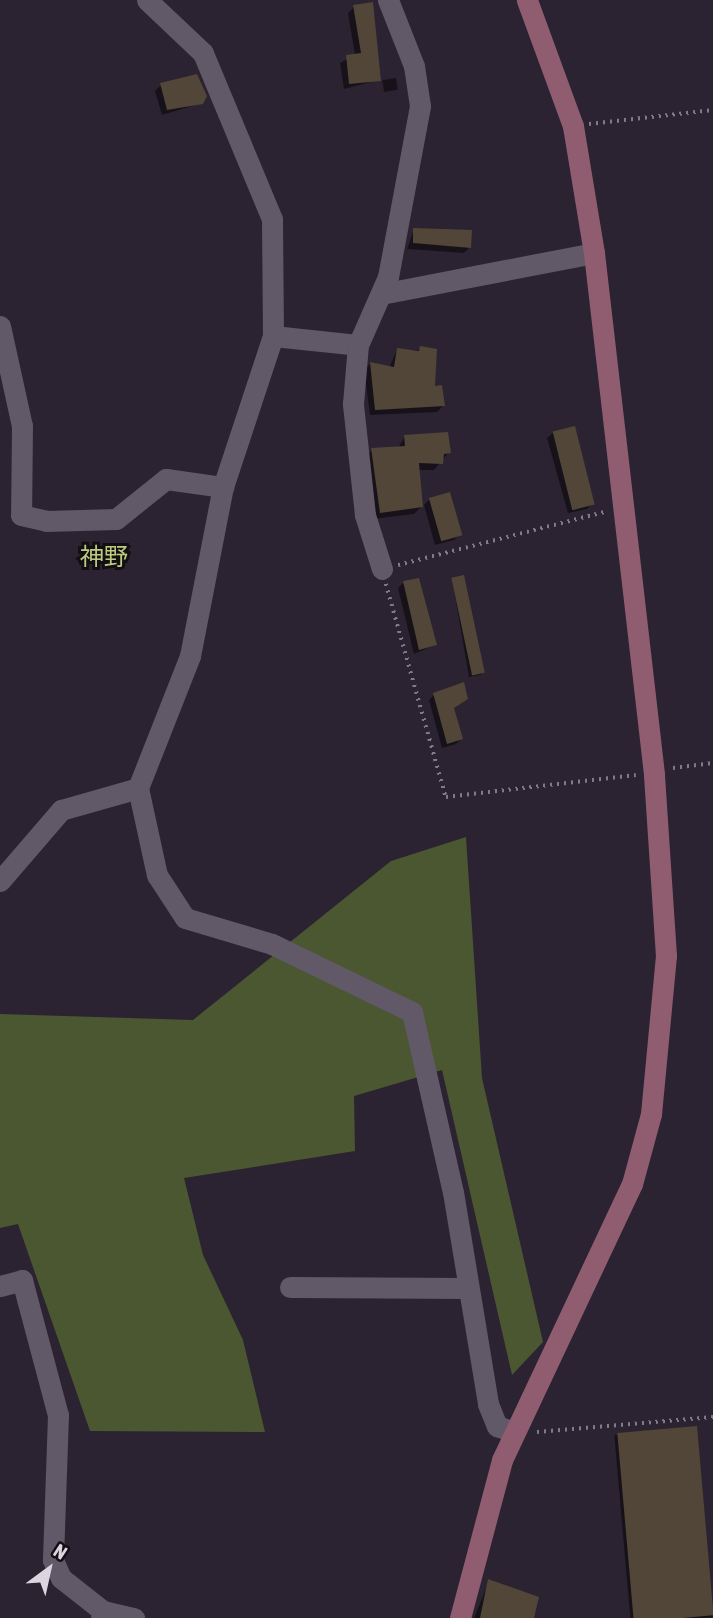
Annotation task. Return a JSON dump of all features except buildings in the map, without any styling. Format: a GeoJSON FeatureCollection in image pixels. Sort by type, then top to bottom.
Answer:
{"type":"FeatureCollection","features":[{"type":"Feature","properties":{"kind":"street"},"geometry":{"type":"LineString","coordinates":[[148,0],[203,53],[272,219],[272,336],[223,487],[190,656],[138,788],[158,875],[185,918],[272,944],[412,1012],[453,1192],[488,1404],[497,1426],[513,1432]]}},
{"type":"Feature","properties":{"kind":"street"},"geometry":{"type":"LineString","coordinates":[[382,569],[362,487],[353,404],[358,345],[382,294],[410,184],[420,106],[414,66],[388,0]]}},
{"type":"Feature","properties":{"kind":"street"},"geometry":{"type":"LineString","coordinates":[[460,1618],[513,1432],[603,1255],[651,1114],[666,956],[653,772],[594,253],[573,126],[527,0]]}},
{"type":"Feature","properties":{"kind":"street"},"geometry":{"type":"LineString","coordinates":[[382,294],[594,253]]}},
{"type":"Feature","properties":{"kind":"street"},"geometry":{"type":"LineString","coordinates":[[0,326],[22,426],[21,515],[46,521],[116,519],[166,479],[223,487]]}},
{"type":"Feature","properties":{"kind":"street"},"geometry":{"type":"LineString","coordinates":[[272,336],[358,345]]}},
{"type":"Feature","properties":{"kind":"street"},"geometry":{"type":"LineString","coordinates":[[0,881],[61,810],[138,788]]}},
{"type":"Feature","properties":{"kind":"street"},"geometry":{"type":"LineString","coordinates":[[0,1286],[22,1280],[58,1415],[53,1560],[61,1578],[102,1614],[134,1618]]}},
{"type":"Feature","properties":{"kind":"street"},"geometry":{"type":"LineString","coordinates":[[290,1287],[467,1288]]}},
{"type":"Feature","properties":{"kind":"path"},"geometry":{"type":"LineString","coordinates":[[573,126],[713,110]]}},
{"type":"Feature","properties":{"kind":"path"},"geometry":{"type":"LineString","coordinates":[[623,507],[382,569],[401,655],[446,797],[713,763]]}},
{"type":"Feature","properties":{"kind":"path"},"geometry":{"type":"LineString","coordinates":[[513,1432],[713,1417]]}},
{"type":"Feature","properties":{"kind":"green space"},"geometry":{"type":"Polygon","coordinates":[[[466,837],[482,1078],[543,1342],[512,1375],[442,1070],[354,1096],[355,1151],[184,1178],[203,1255],[243,1340],[265,1432],[90,1431],[18,1224],[0,1228],[0,1014],[193,1020],[391,861],[466,837]]]}},
{"type":"Feature","properties":{"kind":"district","name":"神野"},"geometry":{"type":"Point","coordinates":[104,557]}}]}
